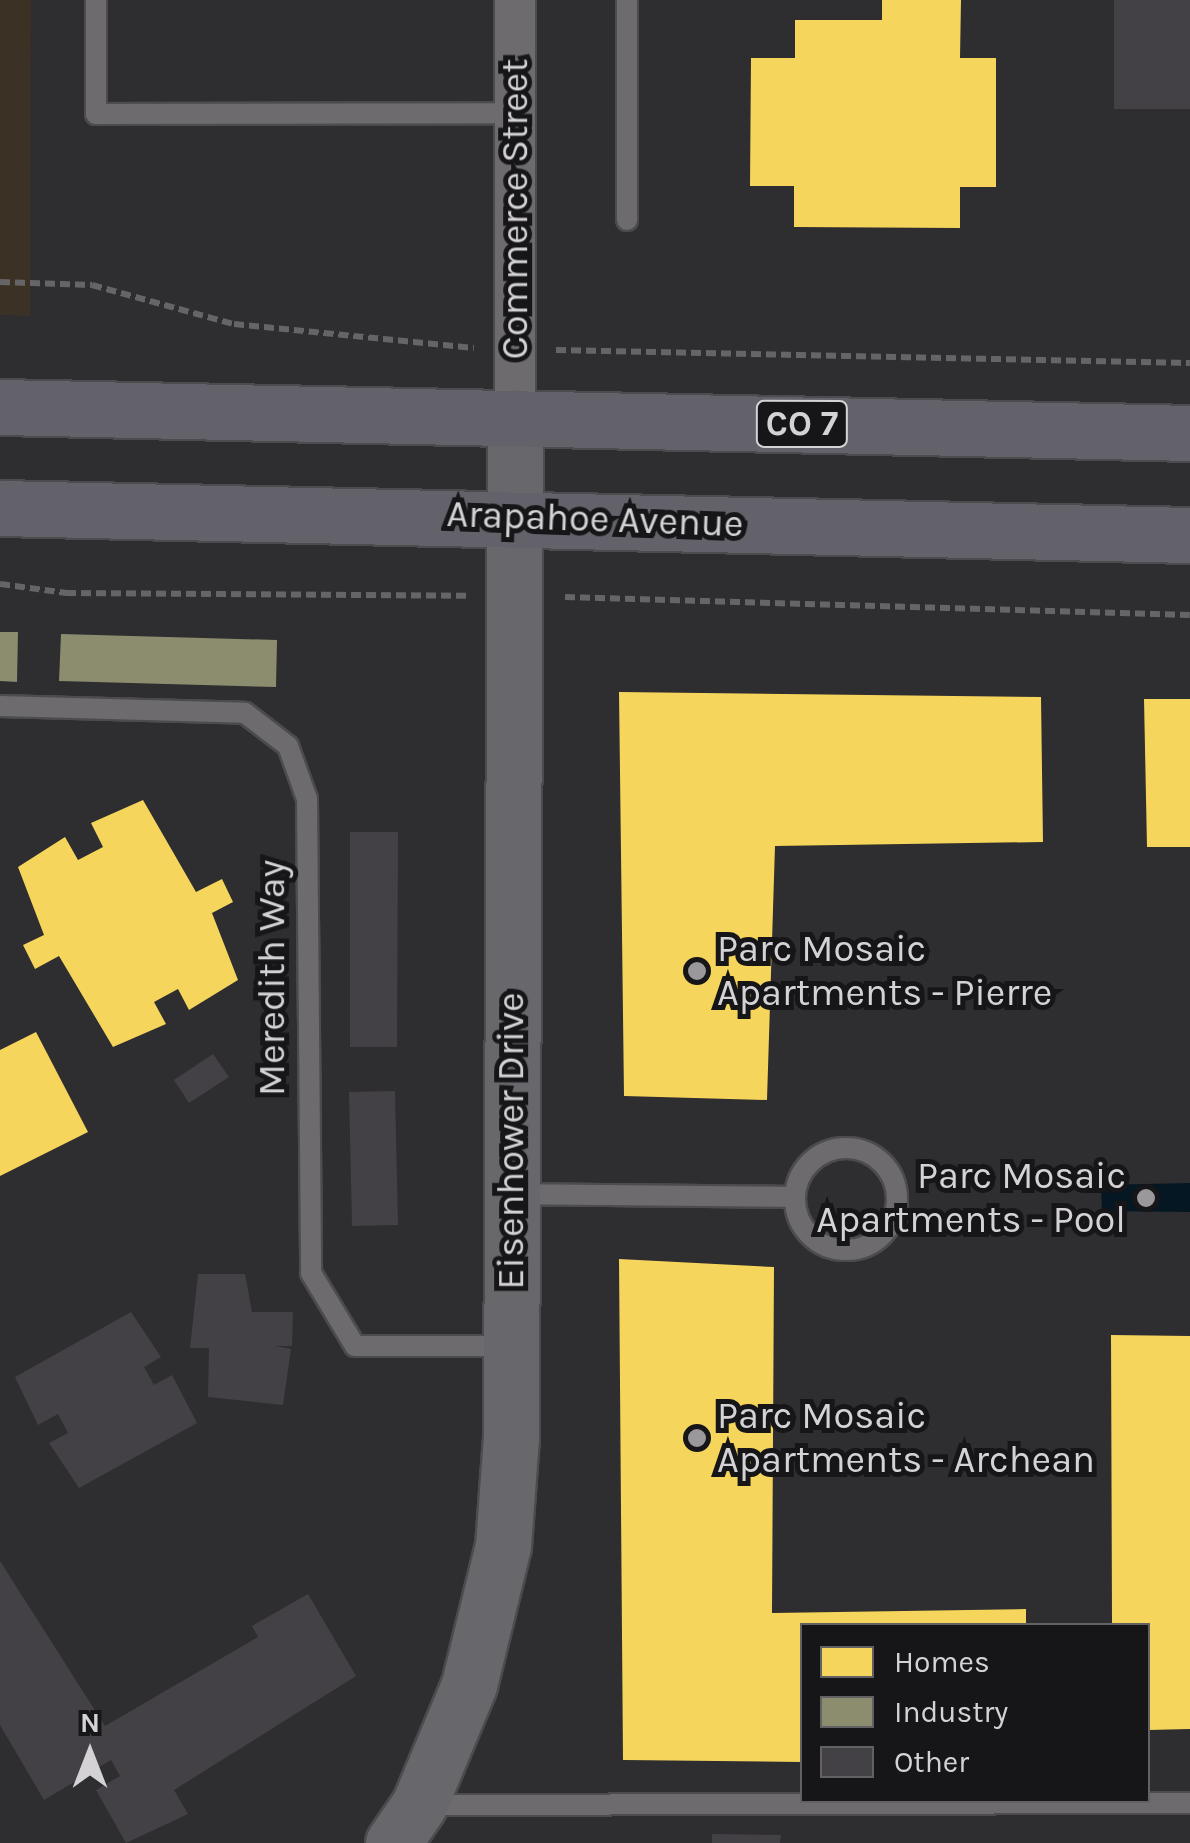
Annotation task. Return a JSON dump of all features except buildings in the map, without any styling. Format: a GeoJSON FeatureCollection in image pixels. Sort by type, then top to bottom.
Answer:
{"type":"FeatureCollection","features":[{"type":"Feature","properties":{"kind":"main road","name":"CO 7"},"geometry":{"type":"LineString","coordinates":[[0,407],[1190,433]]}},
{"type":"Feature","properties":{"kind":"main road","name":"Arapahoe Avenue"},"geometry":{"type":"LineString","coordinates":[[0,508],[1190,535]]}},
{"type":"Feature","properties":{"kind":"street","name":"Commerce Street"},"geometry":{"type":"LineString","coordinates":[[515,0],[515,417]]}},
{"type":"Feature","properties":{"kind":"street","name":"Eisenhower Drive"},"geometry":{"type":"LineString","coordinates":[[406,1824],[469,1685],[503,1546],[510,1346],[510,599],[515,417]]}},
{"type":"Feature","properties":{"kind":"lane"},"geometry":{"type":"LineString","coordinates":[[96,0],[96,114],[515,113]]}},
{"type":"Feature","properties":{"kind":"lane"},"geometry":{"type":"LineString","coordinates":[[626,0],[627,220]]}},
{"type":"Feature","properties":{"kind":"lane","name":"Meredith Way"},"geometry":{"type":"LineString","coordinates":[[0,706],[244,713],[288,746],[307,799],[311,1273],[355,1346],[510,1346]]}},
{"type":"Feature","properties":{"kind":"lane"},"geometry":{"type":"LineString","coordinates":[[852,1148],[891,1174],[897,1206],[868,1245],[833,1248],[804,1229],[794,1196],[819,1155],[852,1148]]}},
{"type":"Feature","properties":{"kind":"lane"},"geometry":{"type":"LineString","coordinates":[[511,1194],[794,1196]]}},
{"type":"Feature","properties":{"kind":"lane"},"geometry":{"type":"LineString","coordinates":[[406,1824],[1190,1803]]}},
{"type":"Feature","properties":{"kind":"path"},"geometry":{"type":"LineString","coordinates":[[0,282],[92,286],[234,324],[515,350],[1190,362]]}},
{"type":"Feature","properties":{"kind":"path"},"geometry":{"type":"LineString","coordinates":[[0,584],[66,593],[1190,615]]}},
{"type":"Feature","properties":{"kind":"shaded area"},"geometry":{"type":"Polygon","coordinates":[[[0,0],[31,0],[30,316],[0,315],[0,0]]]}},
{"type":"Feature","properties":{"kind":"water","name":"Parc Mosaic Apartments - Pool"},"geometry":{"type":"Polygon","coordinates":[[[1190,1183],[1190,1212],[1102,1211],[1101,1185],[1190,1183]]]}},
{"type":"Feature","properties":{"kind":"place","name":"Parc Mosaic Apartments - Pierre"},"geometry":{"type":"Point","coordinates":[697,971]}},
{"type":"Feature","properties":{"kind":"place","name":"Parc Mosaic Apartments - Pool"},"geometry":{"type":"Point","coordinates":[1146,1198]}},
{"type":"Feature","properties":{"kind":"place","name":"Parc Mosaic Apartments - Archean"},"geometry":{"type":"Point","coordinates":[697,1438]}}]}
